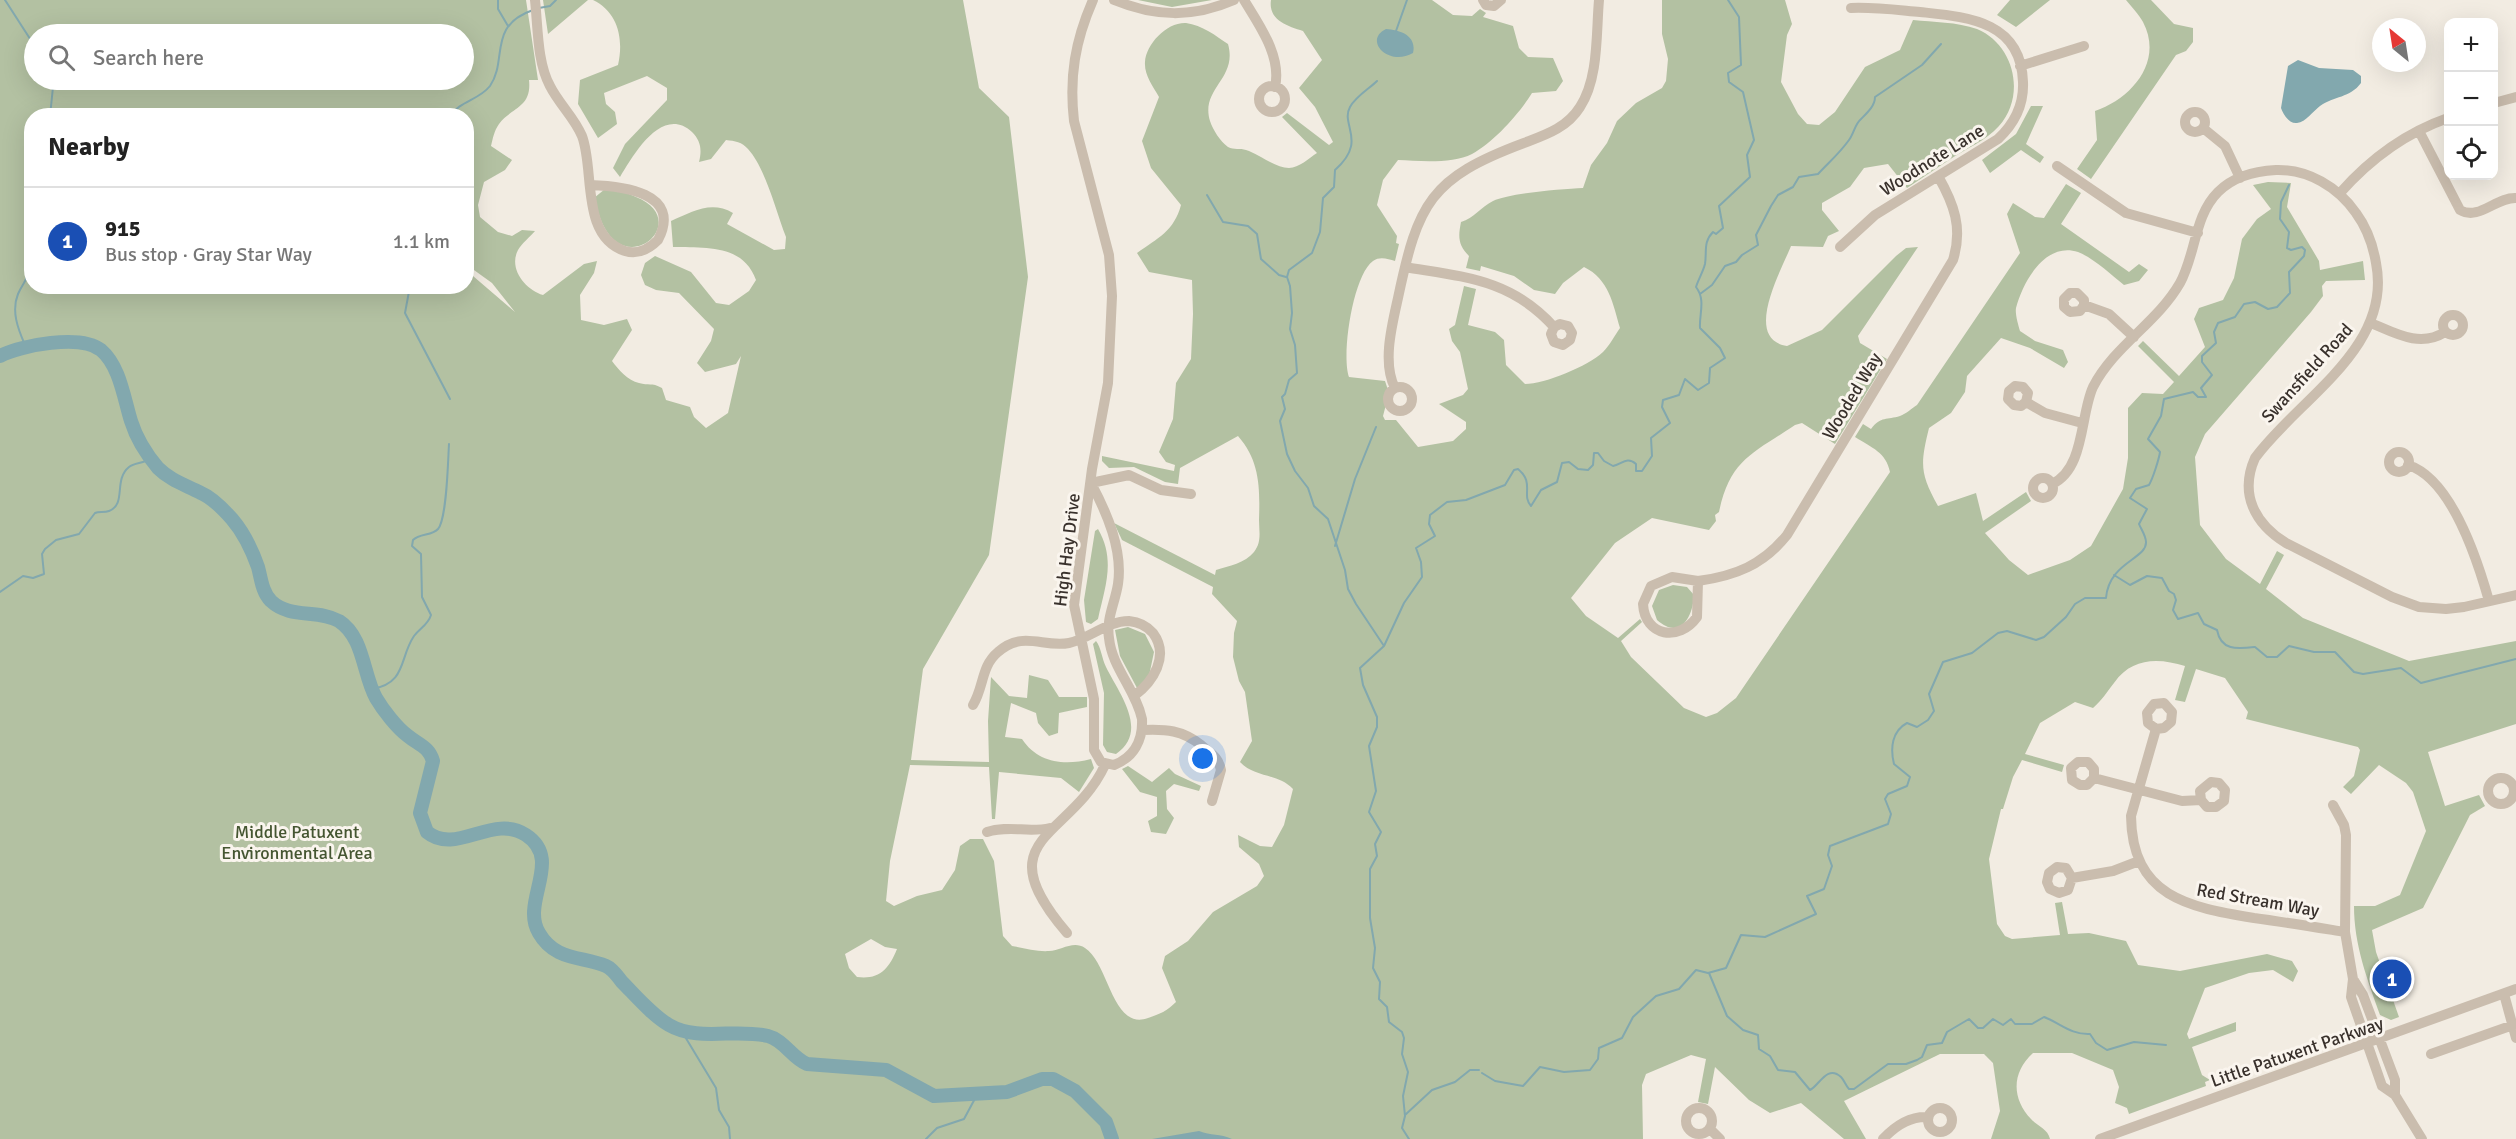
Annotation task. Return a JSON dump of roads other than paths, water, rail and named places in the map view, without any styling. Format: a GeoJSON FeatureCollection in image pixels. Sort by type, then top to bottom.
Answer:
{"type":"FeatureCollection","features":[{"type":"Feature","properties":{"kind":"street"},"geometry":{"type":"LineString","coordinates":[[535,0],[546,77],[581,134],[590,185],[590,198],[596,220],[613,244],[628,252],[651,246],[658,240],[663,219],[659,208],[651,198],[624,186],[590,185]]}},
{"type":"Feature","properties":{"kind":"street","name":"High Hay Drive"},"geometry":{"type":"LineString","coordinates":[[1093,0],[1074,55],[1071,78],[1074,121],[1112,274],[1108,383],[1094,451],[1074,605],[1093,691],[1094,750],[1106,765]]}},
{"type":"Feature","properties":{"kind":"street"},"geometry":{"type":"LineString","coordinates":[[1114,0],[1141,10],[1176,15],[1211,9],[1234,0]]}},
{"type":"Feature","properties":{"kind":"street"},"geometry":{"type":"LineString","coordinates":[[1244,0],[1270,48],[1277,72],[1275,87]]}},
{"type":"Feature","properties":{"kind":"street"},"geometry":{"type":"LineString","coordinates":[[1483,0],[1490,6],[1497,5],[1501,0]]}},
{"type":"Feature","properties":{"kind":"street"},"geometry":{"type":"LineString","coordinates":[[1395,388],[1389,372],[1389,357],[1408,250],[1420,218],[1450,179],[1487,157],[1551,133],[1563,126],[1580,108],[1592,76],[1599,0]]}},
{"type":"Feature","properties":{"kind":"street"},"geometry":{"type":"LineString","coordinates":[[1926,13],[1927,0]]}},
{"type":"Feature","properties":{"kind":"street","name":"Woodnote Lane"},"geometry":{"type":"LineString","coordinates":[[1840,247],[1867,221],[1998,139],[2012,124],[2023,91],[2020,66],[2007,40],[1983,21],[1926,13],[1851,8]]}},
{"type":"Feature","properties":{"kind":"street"},"geometry":{"type":"LineString","coordinates":[[2020,66],[2084,46]]}},
{"type":"Feature","properties":{"kind":"street"},"geometry":{"type":"LineString","coordinates":[[2498,102],[2516,97]]}},
{"type":"Feature","properties":{"kind":"street"},"geometry":{"type":"LineString","coordinates":[[2340,193],[2369,163],[2419,130],[2444,120]]}},
{"type":"Feature","properties":{"kind":"street"},"geometry":{"type":"LineString","coordinates":[[2204,128],[2224,146],[2240,178]]}},
{"type":"Feature","properties":{"kind":"street"},"geometry":{"type":"LineString","coordinates":[[2419,130],[2460,210],[2475,213],[2506,198],[2516,198]]}},
{"type":"Feature","properties":{"kind":"street"},"geometry":{"type":"LineString","coordinates":[[2056,166],[2126,213],[2198,233]]}},
{"type":"Feature","properties":{"kind":"street","name":"Swansfield Road"},"geometry":{"type":"LineString","coordinates":[[2052,484],[2062,477],[2072,461],[2082,423],[2099,377],[2163,307],[2179,284],[2190,262],[2201,219],[2212,199],[2240,178],[2266,171],[2292,171],[2315,178],[2340,193],[2364,225],[2375,255],[2379,284],[2371,323],[2346,360],[2254,458],[2248,479],[2248,491],[2253,510],[2264,527],[2279,539],[2406,603],[2446,609],[2516,595]]}},
{"type":"Feature","properties":{"kind":"street","name":"Wooded Way"},"geometry":{"type":"LineString","coordinates":[[1698,581],[1699,612],[1691,626],[1680,632],[1666,633],[1651,624],[1642,604],[1651,586],[1672,577],[1698,581],[1722,578],[1746,570],[1769,555],[1787,535],[1946,272],[1956,249],[1957,221],[1949,196],[1938,176]]}},
{"type":"Feature","properties":{"kind":"street"},"geometry":{"type":"LineString","coordinates":[[1405,267],[1494,283],[1523,299],[1554,327]]}},
{"type":"Feature","properties":{"kind":"street"},"geometry":{"type":"LineString","coordinates":[[2084,305],[2109,314],[2134,337]]}},
{"type":"Feature","properties":{"kind":"street"},"geometry":{"type":"LineString","coordinates":[[2371,323],[2402,336],[2422,340],[2445,332]]}},
{"type":"Feature","properties":{"kind":"street"},"geometry":{"type":"LineString","coordinates":[[2026,402],[2045,413],[2082,423]]}},
{"type":"Feature","properties":{"kind":"street"},"geometry":{"type":"LineString","coordinates":[[2408,465],[2430,480],[2458,518],[2473,548],[2488,602]]}},
{"type":"Feature","properties":{"kind":"street"},"geometry":{"type":"LineString","coordinates":[[1091,483],[1129,475],[1161,490],[1191,494]]}},
{"type":"Feature","properties":{"kind":"street","name":"High Hay Drive"},"geometry":{"type":"LineString","coordinates":[[1091,483],[1120,562],[1118,587],[1108,626],[1110,648],[1140,709],[1143,730]]}},
{"type":"Feature","properties":{"kind":"street"},"geometry":{"type":"LineString","coordinates":[[1086,522],[1106,519]]}},
{"type":"Feature","properties":{"kind":"street"},"geometry":{"type":"LineString","coordinates":[[973,705],[988,662],[1007,646],[1025,640],[1057,644],[1080,639],[1108,626],[1128,621],[1143,625],[1155,637],[1160,659],[1154,675],[1145,688],[1134,696]]}},
{"type":"Feature","properties":{"kind":"street"},"geometry":{"type":"LineString","coordinates":[[1067,933],[1048,907],[1037,885],[1032,864],[1037,844],[1051,828],[1081,803],[1106,765],[1114,765],[1128,758],[1143,730],[1166,729],[1183,733],[1214,754],[1221,770],[1212,801]]}},
{"type":"Feature","properties":{"kind":"street","name":"Red Stream Way"},"geometry":{"type":"LineString","coordinates":[[2156,729],[2131,816],[2131,830],[2139,861],[2163,890],[2192,907],[2345,932]]}},
{"type":"Feature","properties":{"kind":"street"},"geometry":{"type":"LineString","coordinates":[[2094,778],[2182,801],[2201,800]]}},
{"type":"Feature","properties":{"kind":"street"},"geometry":{"type":"LineString","coordinates":[[2333,805],[2344,825],[2346,835],[2345,932],[2353,978],[2351,997],[2382,1086],[2395,1095],[2422,1139]]}},
{"type":"Feature","properties":{"kind":"street"},"geometry":{"type":"LineString","coordinates":[[987,832],[1003,828],[1027,831],[1051,828]]}},
{"type":"Feature","properties":{"kind":"street"},"geometry":{"type":"LineString","coordinates":[[2072,878],[2113,871],[2139,861]]}},
{"type":"Feature","properties":{"kind":"street"},"geometry":{"type":"LineString","coordinates":[[2353,978],[2363,995],[2395,1080],[2395,1095]]}},
{"type":"Feature","properties":{"kind":"street","name":"Little Patuxent Parkway"},"geometry":{"type":"LineString","coordinates":[[2100,1139],[2380,1040],[2516,989]]}},
{"type":"Feature","properties":{"kind":"street"},"geometry":{"type":"LineString","coordinates":[[2504,994],[2516,1038]]}},
{"type":"Feature","properties":{"kind":"street","name":"Little Patuxent Parkway"},"geometry":{"type":"LineString","coordinates":[[2504,994],[2516,994]]}},
{"type":"Feature","properties":{"kind":"street"},"geometry":{"type":"LineString","coordinates":[[2431,1054],[2514,1025]]}},
{"type":"Feature","properties":{"kind":"street"},"geometry":{"type":"LineString","coordinates":[[1883,1139],[1904,1122],[1914,1118],[1928,1117]]}},
{"type":"Feature","properties":{"kind":"street"},"geometry":{"type":"LineString","coordinates":[[1710,1129],[1720,1139]]}},
{"type":"Feature","properties":{"kind":"water"},"geometry":{"type":"Polygon","coordinates":[[[1386,29],[1407,35],[1413,42],[1413,53],[1395,57],[1382,50],[1377,39],[1386,29]]]}},
{"type":"Feature","properties":{"kind":"water"},"geometry":{"type":"Polygon","coordinates":[[[2298,60],[2319,68],[2353,70],[2361,76],[2361,83],[2352,92],[2320,106],[2303,121],[2291,122],[2281,108],[2288,66],[2298,60]]]}},
{"type":"Feature","properties":{"kind":"water"},"geometry":{"type":"Polygon","coordinates":[[[1199,1131],[1232,1139],[1152,1139],[1199,1131]]]}},
{"type":"Feature","properties":{"kind":"waterway"},"geometry":{"type":"LineString","coordinates":[[5,0],[24,29]]}},
{"type":"Feature","properties":{"kind":"waterway"},"geometry":{"type":"LineString","coordinates":[[498,0],[498,9],[508,26]]}},
{"type":"Feature","properties":{"kind":"waterway"},"geometry":{"type":"LineString","coordinates":[[539,8],[550,6],[556,0]]}},
{"type":"Feature","properties":{"kind":"waterway"},"geometry":{"type":"LineString","coordinates":[[1396,31],[1407,0]]}},
{"type":"Feature","properties":{"kind":"waterway"},"geometry":{"type":"LineString","coordinates":[[1409,1139],[1402,1128],[1405,1116],[1403,1096],[1408,1072],[1402,1054],[1404,1038],[1402,1032],[1389,1022],[1387,1007],[1379,999],[1380,982],[1373,968],[1375,948],[1370,918],[1370,869],[1377,856],[1375,844],[1381,832],[1369,812],[1376,791],[1369,746],[1377,727],[1377,717],[1363,685],[1360,668],[1384,646],[1404,603],[1422,577],[1421,562],[1416,548],[1435,536],[1429,524],[1430,515],[1447,502],[1466,500],[1505,485],[1514,470],[1518,469],[1526,479],[1527,498],[1531,506],[1541,490],[1557,482],[1562,463],[1569,462],[1578,469],[1588,470],[1593,465],[1594,453],[1598,453],[1604,461],[1613,466],[1630,461],[1636,464],[1636,471],[1642,471],[1652,456],[1651,438],[1670,423],[1662,407],[1663,400],[1679,395],[1685,379],[1698,390],[1709,383],[1710,368],[1725,358],[1720,348],[1700,328],[1701,297],[1696,287],[1705,264],[1708,240],[1713,232],[1716,234],[1723,228],[1719,206],[1750,177],[1747,155],[1754,140],[1743,92],[1729,82],[1728,73],[1741,65],[1739,17],[1728,0]]}},
{"type":"Feature","properties":{"kind":"waterway"},"geometry":{"type":"LineString","coordinates":[[458,108],[486,91],[490,86],[498,65],[504,34],[509,25],[533,10]]}},
{"type":"Feature","properties":{"kind":"waterway"},"geometry":{"type":"LineString","coordinates":[[1700,294],[1712,285],[1725,266],[1736,262],[1742,255],[1758,245],[1756,235],[1778,195],[1793,187],[1799,177],[1818,174],[1849,140],[1857,123],[1872,106],[1875,97],[1922,65],[1941,44]]}},
{"type":"Feature","properties":{"kind":"waterway"},"geometry":{"type":"LineString","coordinates":[[1377,81],[1350,107],[1348,120],[1352,142],[1345,160],[1335,170],[1334,187],[1323,198],[1320,232],[1312,253],[1289,270],[1287,277],[1292,313],[1290,329],[1295,345],[1297,373],[1289,380],[1282,397],[1285,409],[1280,421],[1287,454],[1295,471],[1308,488],[1314,506],[1328,519],[1345,570],[1348,589],[1384,646]]}},
{"type":"Feature","properties":{"kind":"waterway"},"geometry":{"type":"LineString","coordinates":[[51,108],[53,90]]}},
{"type":"Feature","properties":{"kind":"waterway"},"geometry":{"type":"LineString","coordinates":[[1482,1073],[1495,1081],[1523,1086],[1540,1067],[1564,1072],[1590,1070],[1598,1059],[1599,1048],[1622,1038],[1633,1017],[1656,996],[1679,989],[1696,970],[1708,973],[1726,968],[1741,935],[1765,937],[1816,914],[1807,896],[1824,889],[1832,866],[1828,855],[1830,846],[1888,824],[1891,814],[1885,799],[1888,794],[1907,786],[1910,777],[1894,764],[1893,740],[1902,726],[1907,723],[1917,727],[1928,720],[1934,711],[1929,694],[1943,662],[1972,653],[1998,633],[2007,631],[2036,640],[2044,637],[2066,617],[2075,604],[2085,598],[2106,598],[2114,576],[2145,548],[2146,540],[2139,524],[2147,509],[2130,498],[2136,489],[2149,485],[2154,473],[2160,452],[2148,439],[2161,416],[2164,399],[2193,392],[2198,397],[2206,397],[2201,388],[2212,375],[2202,362],[2202,356],[2216,343],[2214,332],[2218,323],[2235,317],[2244,304],[2255,302],[2268,309],[2277,307],[2290,293],[2289,272],[2304,256],[2305,250],[2302,247],[2291,250],[2287,248],[2289,232],[2280,219],[2281,202],[2289,185]]}},
{"type":"Feature","properties":{"kind":"waterway"},"geometry":{"type":"LineString","coordinates":[[1207,195],[1223,222],[1248,226],[1257,234],[1261,259],[1279,275],[1286,277]]}},
{"type":"Feature","properties":{"kind":"waterway"},"geometry":{"type":"LineString","coordinates":[[24,283],[16,300],[15,313],[25,345]]}},
{"type":"Feature","properties":{"kind":"waterway"},"geometry":{"type":"LineString","coordinates":[[409,294],[405,313],[450,399]]}},
{"type":"Feature","properties":{"kind":"waterway"},"geometry":{"type":"LineString","coordinates":[[0,356],[36,345],[66,342],[92,345],[101,350],[117,374],[133,427],[146,452],[158,468],[173,480],[210,498],[232,519],[250,548],[264,589],[271,601],[287,610],[331,617],[339,621],[354,637],[379,703],[399,728],[426,749],[433,761],[420,813],[427,832],[438,838],[450,840],[488,831],[513,830],[526,835],[537,845],[542,869],[534,908],[535,921],[539,933],[553,949],[608,967],[656,1016],[680,1030],[705,1034],[743,1033],[768,1036],[779,1041],[807,1064],[886,1070],[934,1096],[1007,1092],[1042,1079],[1053,1079],[1075,1091],[1106,1122],[1112,1139]]}},
{"type":"Feature","properties":{"kind":"waterway"},"geometry":{"type":"LineString","coordinates":[[1335,546],[1355,479],[1376,427]]}},
{"type":"Feature","properties":{"kind":"waterway"},"geometry":{"type":"LineString","coordinates":[[372,689],[383,686],[397,675],[409,644],[431,615],[422,597],[421,554],[412,546],[413,540],[435,531],[441,523],[445,502],[449,444]]}},
{"type":"Feature","properties":{"kind":"waterway"},"geometry":{"type":"LineString","coordinates":[[0,592],[23,576],[33,578],[44,574],[42,554],[45,549],[56,540],[79,534],[95,513],[107,512],[114,508],[119,497],[124,472],[131,465],[151,458]]}},
{"type":"Feature","properties":{"kind":"waterway"},"geometry":{"type":"LineString","coordinates":[[2114,575],[2130,585],[2147,576],[2162,578],[2169,591],[2174,594],[2176,600],[2173,610],[2178,619],[2198,613],[2204,624],[2217,630],[2219,637],[2226,645],[2236,648],[2255,647],[2267,657],[2277,657],[2289,646],[2314,652],[2335,652],[2354,672],[2363,674],[2401,668],[2421,683],[2516,659]]}},
{"type":"Feature","properties":{"kind":"waterway"},"geometry":{"type":"LineString","coordinates":[[1709,973],[1727,1016],[1743,1030],[1758,1035],[1759,1049],[1770,1056],[1778,1070],[1795,1072],[1810,1090],[1827,1074],[1832,1073],[1841,1077],[1849,1089],[1854,1089],[1888,1064],[1906,1064],[1922,1057],[1927,1045],[1942,1043],[1947,1032],[1969,1019],[1978,1028],[1983,1028],[1993,1019],[2003,1025],[2011,1019],[2015,1024],[2032,1024],[2044,1017],[2071,1031],[2090,1034],[2096,1043],[2107,1050],[2134,1042],[2166,1045]]}},
{"type":"Feature","properties":{"kind":"waterway"},"geometry":{"type":"LineString","coordinates":[[681,1030],[716,1088],[719,1110],[729,1127],[730,1139]]}},
{"type":"Feature","properties":{"kind":"waterway"},"geometry":{"type":"LineString","coordinates":[[1405,1115],[1432,1090],[1455,1082],[1470,1070],[1479,1070]]}},
{"type":"Feature","properties":{"kind":"waterway"},"geometry":{"type":"LineString","coordinates":[[926,1139],[937,1128],[964,1119],[978,1093]]}},
{"type":"Feature","properties":{"kind":"place","name":"915"},"geometry":{"type":"Point","coordinates":[2392,979]}},
{"type":"Feature","properties":{"kind":"park label","name":"Middle Patuxent Environmental Area"},"geometry":{"type":"Point","coordinates":[297,842]}}]}
